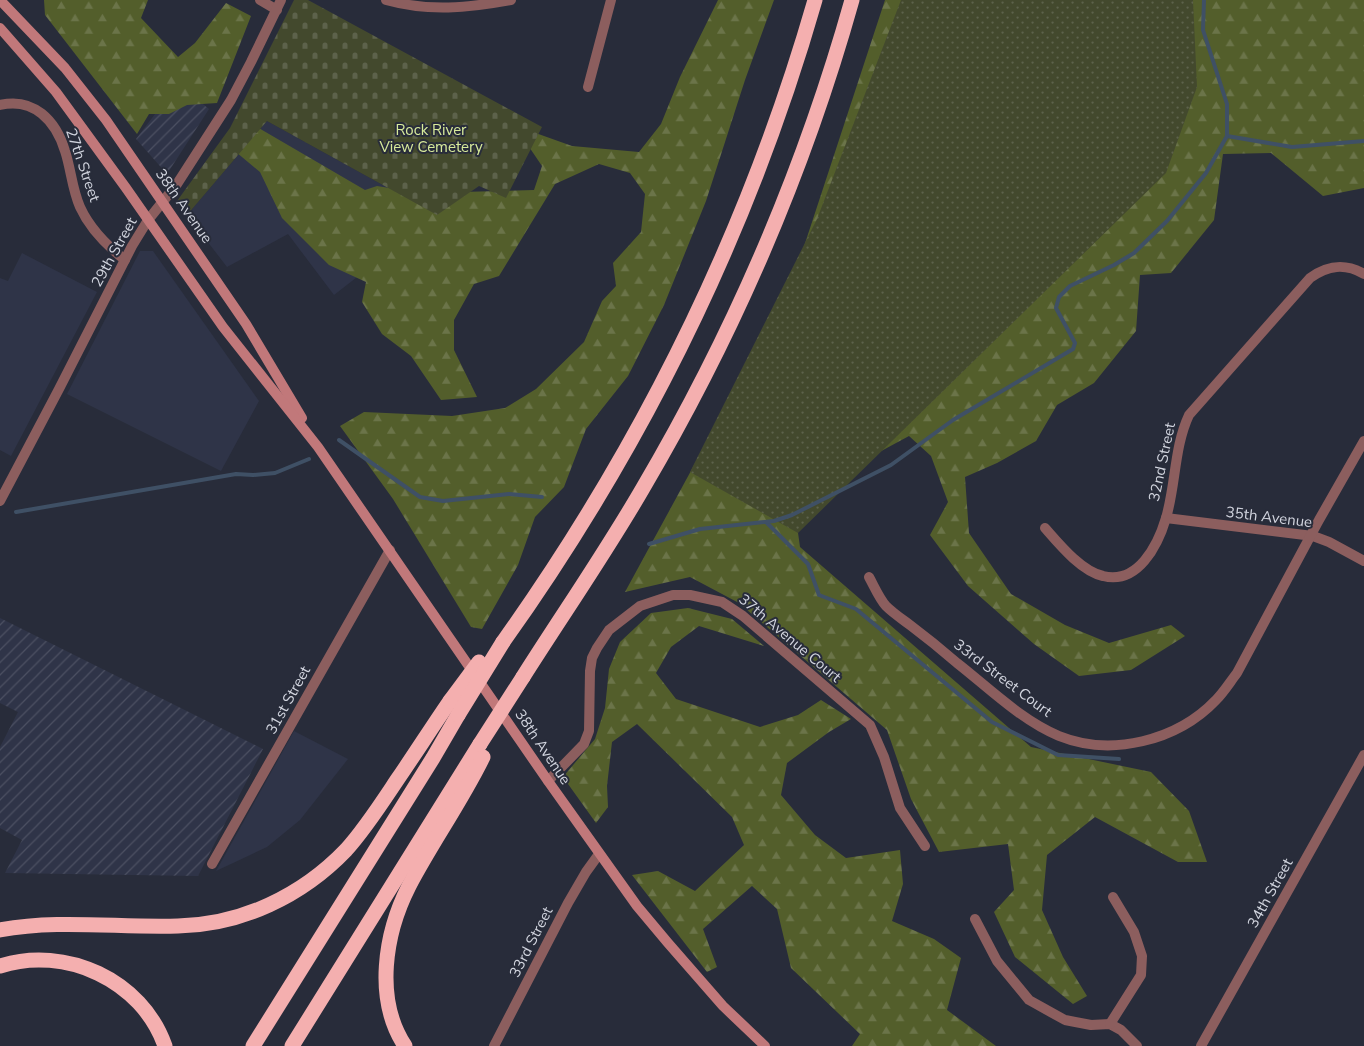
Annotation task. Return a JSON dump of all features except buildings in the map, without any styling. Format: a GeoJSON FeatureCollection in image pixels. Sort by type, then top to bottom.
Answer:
{"type":"FeatureCollection","features":[{"type":"Feature","properties":{"kind":"highway"},"geometry":{"type":"LineString","coordinates":[[0,930],[35,925],[179,926],[226,920],[274,903],[309,882],[347,849],[381,804],[450,701],[537,592],[596,500],[629,444],[670,368],[733,233],[766,151],[801,50],[815,0]]}},
{"type":"Feature","properties":{"kind":"highway"},"geometry":{"type":"LineString","coordinates":[[292,1046],[484,746],[523,677],[640,492],[716,353],[794,177],[816,116],[852,0]]}},
{"type":"Feature","properties":{"kind":"highway"},"geometry":{"type":"LineString","coordinates":[[252,1046],[433,758],[500,639]]}},
{"type":"Feature","properties":{"kind":"highway"},"geometry":{"type":"LineString","coordinates":[[405,1046],[394,1024],[389,1008],[386,973],[390,940],[408,887],[472,781],[484,746]]}},
{"type":"Feature","properties":{"kind":"highway"},"geometry":{"type":"LineString","coordinates":[[0,966],[12,962],[46,959],[67,962],[102,974],[122,988],[152,1019],[165,1046]]}},
{"type":"Feature","properties":{"kind":"street","name":"38th Avenue"},"geometry":{"type":"LineString","coordinates":[[0,0],[40,40],[81,86],[246,324],[270,361],[318,447]]}},
{"type":"Feature","properties":{"kind":"street"},"geometry":{"type":"LineString","coordinates":[[260,0],[279,5]]}},
{"type":"Feature","properties":{"kind":"street"},"geometry":{"type":"LineString","coordinates":[[386,0],[424,8],[444,9],[463,8],[511,0]]}},
{"type":"Feature","properties":{"kind":"street"},"geometry":{"type":"LineString","coordinates":[[588,87],[611,0]]}},
{"type":"Feature","properties":{"kind":"street","name":"29th Street"},"geometry":{"type":"LineString","coordinates":[[0,501],[60,389],[125,260],[148,220],[163,203],[231,100],[279,5]]}},
{"type":"Feature","properties":{"kind":"street","name":"38th Avenue"},"geometry":{"type":"LineString","coordinates":[[0,28],[56,92],[223,327],[318,447],[548,781],[637,906],[724,1006],[764,1046]]}},
{"type":"Feature","properties":{"kind":"street","name":"27th Street"},"geometry":{"type":"LineString","coordinates":[[0,105],[19,103],[32,107],[40,112],[55,128],[66,152],[80,208],[94,231],[125,260]]}},
{"type":"Feature","properties":{"kind":"street","name":"32nd Street"},"geometry":{"type":"LineString","coordinates":[[1045,528],[1062,547],[1082,564],[1103,576],[1116,578],[1124,576],[1145,562],[1166,518],[1180,438],[1189,415],[1310,278],[1327,268],[1336,266],[1364,274]]}},
{"type":"Feature","properties":{"kind":"street"},"geometry":{"type":"LineString","coordinates":[[1311,536],[1364,441]]}},
{"type":"Feature","properties":{"kind":"street","name":"35th Avenue"},"geometry":{"type":"LineString","coordinates":[[1166,518],[1311,536],[1329,542],[1364,561]]}},
{"type":"Feature","properties":{"kind":"street","name":"33rd Street Court"},"geometry":{"type":"LineString","coordinates":[[869,576],[886,605],[1031,720],[1058,736],[1074,740],[1092,744],[1128,744],[1176,730],[1215,701],[1237,673],[1311,536]]}},
{"type":"Feature","properties":{"kind":"street","name":"31st Street"},"geometry":{"type":"LineString","coordinates":[[212,864],[390,550]]}},
{"type":"Feature","properties":{"kind":"street","name":"37th Avenue Court"},"geometry":{"type":"LineString","coordinates":[[548,781],[584,744],[589,731],[591,665],[597,648],[610,630],[640,606],[648,602],[673,595],[690,595],[722,602],[742,616],[870,724],[884,757],[900,808],[925,846]]}},
{"type":"Feature","properties":{"kind":"street","name":"34th Street"},"geometry":{"type":"LineString","coordinates":[[1201,1046],[1364,756]]}},
{"type":"Feature","properties":{"kind":"street","name":"33rd Street"},"geometry":{"type":"LineString","coordinates":[[494,1046],[568,903],[599,854]]}},
{"type":"Feature","properties":{"kind":"street"},"geometry":{"type":"LineString","coordinates":[[1110,1024],[1141,974],[1142,956],[1134,932],[1113,897]]}},
{"type":"Feature","properties":{"kind":"street"},"geometry":{"type":"LineString","coordinates":[[975,919],[997,961],[1029,1000],[1065,1020],[1091,1025],[1110,1024],[1121,1030],[1137,1046]]}},
{"type":"Feature","properties":{"kind":"shaded area"},"geometry":{"type":"Polygon","coordinates":[[[178,84],[209,109],[167,174],[136,139],[178,84]]]}},
{"type":"Feature","properties":{"kind":"shaded area"},"geometry":{"type":"Polygon","coordinates":[[[267,121],[437,215],[334,295],[288,234],[227,267],[187,215],[267,121]]]}},
{"type":"Feature","properties":{"kind":"shaded area"},"geometry":{"type":"Polygon","coordinates":[[[140,251],[153,251],[259,401],[221,471],[67,394],[140,251]]]}},
{"type":"Feature","properties":{"kind":"shaded area"},"geometry":{"type":"Polygon","coordinates":[[[22,253],[97,292],[11,456],[0,450],[0,278],[8,281],[22,253]]]}},
{"type":"Feature","properties":{"kind":"shaded area"},"geometry":{"type":"Polygon","coordinates":[[[0,618],[263,749],[198,876],[5,873],[22,840],[0,828],[0,747],[18,712],[0,703],[0,618]]]}},
{"type":"Feature","properties":{"kind":"shaded area"},"geometry":{"type":"Polygon","coordinates":[[[294,731],[348,759],[300,820],[267,847],[216,871],[294,731]]]}},
{"type":"Feature","properties":{"kind":"green space"},"geometry":{"type":"Polygon","coordinates":[[[44,0],[148,0],[141,18],[178,57],[195,43],[226,3],[251,16],[217,103],[187,105],[169,114],[149,114],[137,134],[45,15],[44,0]]]}},
{"type":"Feature","properties":{"kind":"green space","name":"Rock River View Cemetery"},"geometry":{"type":"Polygon","coordinates":[[[294,0],[308,0],[542,127],[506,198],[479,186],[437,215],[267,121],[187,215],[177,201],[230,128],[294,0]]]}},
{"type":"Feature","properties":{"kind":"green space"},"geometry":{"type":"Polygon","coordinates":[[[718,0],[774,0],[745,80],[706,201],[664,305],[628,376],[586,429],[564,487],[535,517],[518,565],[482,629],[471,627],[393,499],[340,426],[364,412],[452,416],[505,408],[536,389],[584,342],[602,301],[616,286],[613,263],[641,232],[645,194],[630,173],[599,164],[555,184],[499,276],[474,284],[454,320],[454,350],[477,397],[441,400],[411,356],[382,334],[362,302],[366,282],[329,265],[282,218],[260,172],[236,152],[257,127],[365,190],[377,186],[420,193],[534,190],[542,166],[523,138],[530,131],[572,146],[639,152],[661,124],[680,77],[718,0]]]}},
{"type":"Feature","properties":{"kind":"green space"},"geometry":{"type":"Polygon","coordinates":[[[885,0],[1364,0],[1364,188],[1323,196],[1271,153],[1223,154],[1214,220],[1171,273],[1140,275],[1136,331],[1094,383],[1057,405],[1036,441],[997,463],[965,477],[969,533],[1011,594],[1065,625],[1109,643],[1171,625],[1185,636],[1131,670],[1079,676],[1034,644],[968,586],[930,535],[948,502],[931,456],[909,436],[848,469],[794,504],[800,547],[1031,747],[1151,772],[1189,811],[1207,862],[1178,862],[1095,817],[1047,855],[1042,910],[1063,957],[1087,996],[1073,1004],[1015,957],[994,912],[1014,890],[1008,844],[939,852],[911,799],[887,730],[739,603],[690,577],[625,592],[790,289],[885,0]]]}},
{"type":"Feature","properties":{"kind":"green space"},"geometry":{"type":"Polygon","coordinates":[[[901,0],[1193,0],[1197,87],[1166,173],[798,533],[690,472],[817,219],[901,0]]]}},
{"type":"Feature","properties":{"kind":"green space"},"geometry":{"type":"Polygon","coordinates":[[[688,608],[732,619],[764,646],[699,626],[671,647],[656,673],[676,699],[760,727],[798,715],[821,700],[851,719],[829,732],[787,763],[781,795],[815,835],[846,858],[900,850],[903,884],[892,921],[934,939],[961,958],[947,1010],[996,1046],[852,1046],[860,1034],[791,968],[777,909],[752,886],[703,929],[717,967],[707,972],[632,875],[658,871],[695,891],[744,845],[732,817],[637,724],[612,742],[607,786],[608,807],[596,823],[563,777],[595,739],[605,708],[609,669],[620,642],[651,613],[688,608]]]}},
{"type":"Feature","properties":{"kind":"waterway"},"geometry":{"type":"LineString","coordinates":[[649,544],[700,529],[774,521],[792,515],[891,465],[953,420],[1073,349],[1075,343],[1056,308],[1059,297],[1070,286],[1134,253],[1167,221],[1206,173],[1227,136],[1227,104],[1203,30],[1204,0]]}},
{"type":"Feature","properties":{"kind":"waterway"},"geometry":{"type":"LineString","coordinates":[[1227,136],[1292,147],[1364,141]]}},
{"type":"Feature","properties":{"kind":"waterway"},"geometry":{"type":"LineString","coordinates":[[339,440],[420,497],[443,501],[509,494],[542,497]]}},
{"type":"Feature","properties":{"kind":"waterway"},"geometry":{"type":"LineString","coordinates":[[16,512],[236,474],[275,473],[309,459]]}},
{"type":"Feature","properties":{"kind":"waterway"},"geometry":{"type":"LineString","coordinates":[[766,522],[808,564],[819,595],[856,609],[992,722],[1058,755],[1119,759]]}}]}
